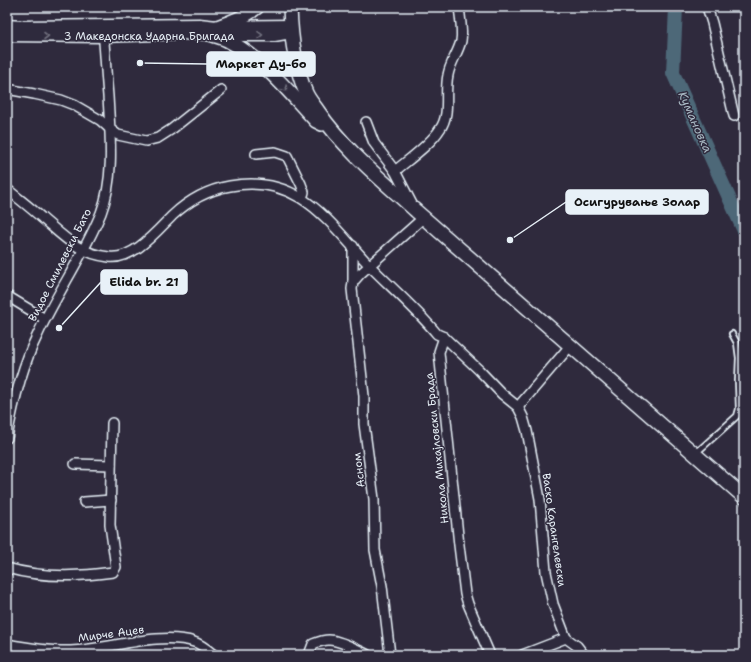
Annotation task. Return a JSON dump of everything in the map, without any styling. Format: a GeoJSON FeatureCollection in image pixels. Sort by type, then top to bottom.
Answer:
{"type":"FeatureCollection","features":[{"type":"Feature","properties":{"kind":"main road"},"geometry":{"type":"LineString","coordinates":[[213,30],[251,12],[257,7]]}},
{"type":"Feature","properties":{"kind":"main road"},"geometry":{"type":"LineString","coordinates":[[290,7],[291,29],[296,63],[307,95],[330,129],[419,215],[744,497]]}},
{"type":"Feature","properties":{"kind":"main road"},"geometry":{"type":"LineString","coordinates":[[213,30],[241,49],[264,68],[316,121],[330,129]]}},
{"type":"Feature","properties":{"kind":"street"},"geometry":{"type":"LineString","coordinates":[[395,171],[432,139],[440,130],[445,121],[447,76],[461,40],[458,7]]}},
{"type":"Feature","properties":{"kind":"street"},"geometry":{"type":"LineString","coordinates":[[707,7],[734,116]]}},
{"type":"Feature","properties":{"kind":"street"},"geometry":{"type":"LineString","coordinates":[[7,26],[103,31]]}},
{"type":"Feature","properties":{"kind":"street","name":"3 Македонска Ударна Бригада"},"geometry":{"type":"LineString","coordinates":[[7,35],[103,31],[291,29]]}},
{"type":"Feature","properties":{"kind":"street","name":"Видое Смилевски Бато"},"geometry":{"type":"LineString","coordinates":[[7,438],[9,409],[27,359],[45,319],[83,250],[101,213],[106,193],[111,150],[103,31]]}},
{"type":"Feature","properties":{"kind":"street"},"geometry":{"type":"LineString","coordinates":[[7,89],[61,100],[74,105],[100,120],[118,135],[146,141],[158,138],[172,129],[221,90]]}},
{"type":"Feature","properties":{"kind":"street"},"geometry":{"type":"LineString","coordinates":[[353,282],[419,215],[395,171],[374,143],[366,122]]}},
{"type":"Feature","properties":{"kind":"street"},"geometry":{"type":"LineString","coordinates":[[256,154],[275,152],[287,156],[304,192],[302,198]]}},
{"type":"Feature","properties":{"kind":"street"},"geometry":{"type":"LineString","coordinates":[[7,189],[43,218],[62,236],[83,250],[109,258],[125,256],[137,249],[177,211],[193,199],[210,190],[226,186],[260,183],[289,191],[302,198],[332,223],[370,266],[437,334],[444,337]]}},
{"type":"Feature","properties":{"kind":"street","name":"Асном"},"geometry":{"type":"LineString","coordinates":[[352,246],[352,289],[364,396],[364,424],[374,499],[375,550],[382,586],[390,655]]}},
{"type":"Feature","properties":{"kind":"street"},"geometry":{"type":"LineString","coordinates":[[7,296],[45,319]]}},
{"type":"Feature","properties":{"kind":"street","name":"Васко Карангелевски"},"geometry":{"type":"LineString","coordinates":[[444,337],[502,394],[518,407],[523,417],[527,430],[540,499],[546,572],[553,604],[566,638]]}},
{"type":"Feature","properties":{"kind":"street","name":"Никола Михајловски Брада"},"geometry":{"type":"LineString","coordinates":[[444,337],[439,352],[459,545],[466,594],[468,604],[490,655]]}},
{"type":"Feature","properties":{"kind":"street"},"geometry":{"type":"LineString","coordinates":[[518,407],[570,346]]}},
{"type":"Feature","properties":{"kind":"street"},"geometry":{"type":"LineString","coordinates":[[7,568],[44,575],[88,575],[113,572],[116,567],[110,525],[112,423]]}},
{"type":"Feature","properties":{"kind":"street"},"geometry":{"type":"LineString","coordinates":[[75,464],[111,465]]}},
{"type":"Feature","properties":{"kind":"street"},"geometry":{"type":"LineString","coordinates":[[84,502],[111,500]]}},
{"type":"Feature","properties":{"kind":"street"},"geometry":{"type":"LineString","coordinates":[[522,655],[566,638],[577,646],[584,655]]}},
{"type":"Feature","properties":{"kind":"street","name":"Мирче Ацев"},"geometry":{"type":"LineString","coordinates":[[7,644],[26,648],[73,653],[155,640],[177,639],[194,642],[214,655]]}},
{"type":"Feature","properties":{"kind":"street"},"geometry":{"type":"LineString","coordinates":[[310,655],[313,644],[322,640],[330,640],[349,646],[368,655]]}},
{"type":"Feature","properties":{"kind":"lane"},"geometry":{"type":"LineString","coordinates":[[694,455],[737,416],[739,408],[739,358],[737,342],[732,334]]}},
{"type":"Feature","properties":{"kind":"waterway","name":"Кумановка"},"geometry":{"type":"LineString","coordinates":[[676,7],[673,73],[744,231]]}},
{"type":"Feature","properties":{"kind":"place","name":"Маркет Ду-бо"},"geometry":{"type":"Point","coordinates":[140,63]}},
{"type":"Feature","properties":{"kind":"place","name":"Осигурување Золар"},"geometry":{"type":"Point","coordinates":[510,240]}},
{"type":"Feature","properties":{"kind":"place","name":"Elida br. 21"},"geometry":{"type":"Point","coordinates":[59,328]}}]}
